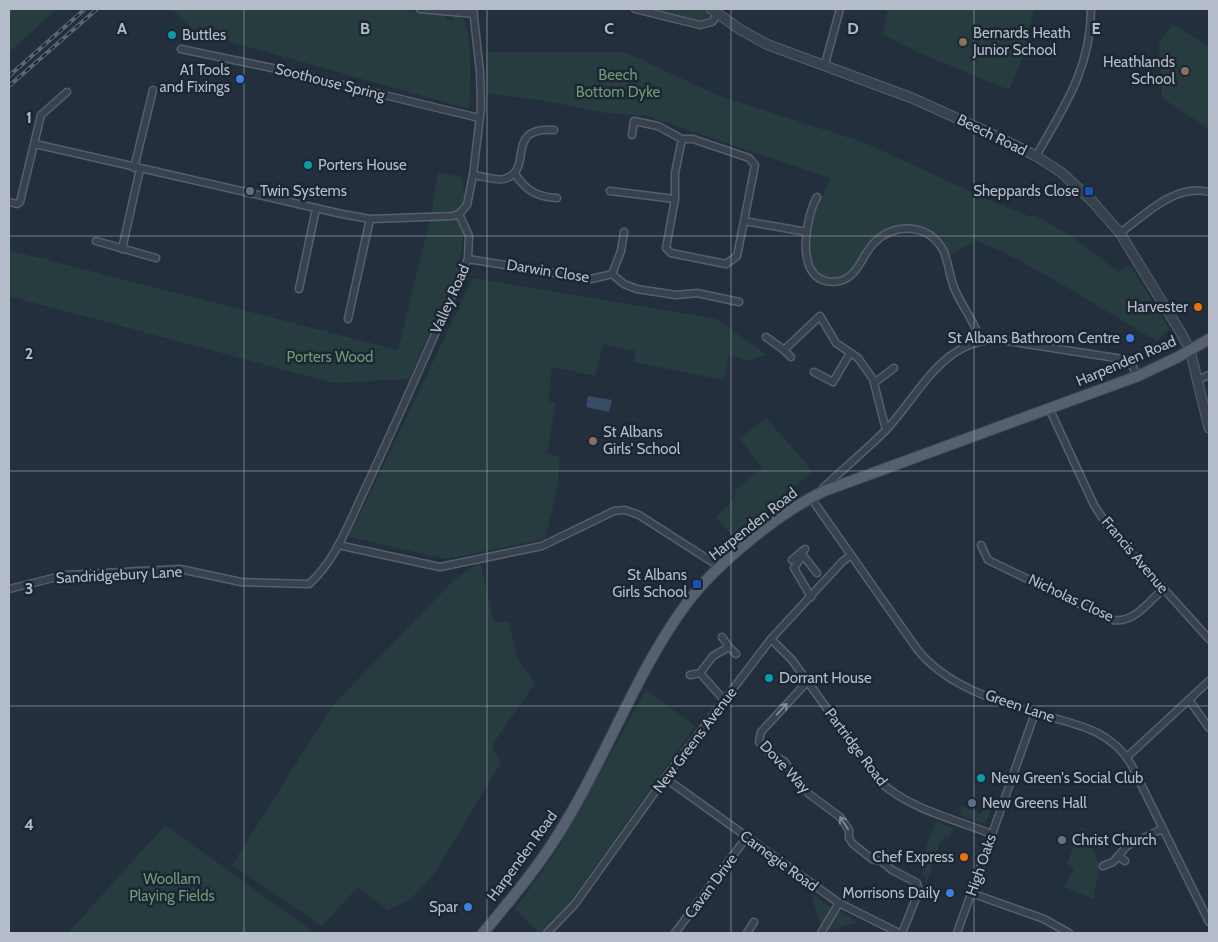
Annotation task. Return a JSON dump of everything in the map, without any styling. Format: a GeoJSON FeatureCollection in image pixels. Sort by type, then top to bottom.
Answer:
{"type":"FeatureCollection","features":[{"type":"Feature","properties":{"kind":"main road","name":"Harpenden Road"},"geometry":{"type":"LineString","coordinates":[[482,933],[507,904],[568,819],[655,654],[686,604],[720,567],[764,530],[811,498],[873,472],[1138,376],[1209,339]]}},
{"type":"Feature","properties":{"kind":"street"},"geometry":{"type":"LineString","coordinates":[[35,144],[316,209],[370,219],[453,216],[459,214],[467,205],[473,175],[480,118],[480,72],[474,12],[420,9]]}},
{"type":"Feature","properties":{"kind":"street","name":"Beech Road"},"geometry":{"type":"LineString","coordinates":[[635,9],[658,11],[700,25],[712,22],[715,11],[741,30],[766,44],[825,64],[912,98],[1036,156],[1068,178],[1092,201],[1120,233],[1190,350],[1209,428]]}},
{"type":"Feature","properties":{"kind":"street"},"geometry":{"type":"LineString","coordinates":[[825,64],[840,9]]}},
{"type":"Feature","properties":{"kind":"street"},"geometry":{"type":"LineString","coordinates":[[1036,156],[1077,84],[1087,51],[1091,9]]}},
{"type":"Feature","properties":{"kind":"street","name":"Soothouse Spring"},"geometry":{"type":"LineString","coordinates":[[181,49],[278,69],[480,118]]}},
{"type":"Feature","properties":{"kind":"street"},"geometry":{"type":"LineString","coordinates":[[122,249],[137,168],[138,150],[153,90]]}},
{"type":"Feature","properties":{"kind":"street"},"geometry":{"type":"LineString","coordinates":[[9,202],[17,204],[20,202],[41,115],[67,92]]}},
{"type":"Feature","properties":{"kind":"street"},"geometry":{"type":"LineString","coordinates":[[632,135],[634,121],[658,126],[682,139],[693,139],[749,158],[755,165],[737,256],[726,264],[684,258],[671,253],[666,248],[675,199],[675,174],[682,139]]}},
{"type":"Feature","properties":{"kind":"street"},"geometry":{"type":"LineString","coordinates":[[473,175],[502,180],[515,174],[520,164],[521,146],[526,137],[539,129],[554,130]]}},
{"type":"Feature","properties":{"kind":"street"},"geometry":{"type":"LineString","coordinates":[[515,174],[525,188],[546,197],[557,198]]}},
{"type":"Feature","properties":{"kind":"street"},"geometry":{"type":"LineString","coordinates":[[610,191],[675,199]]}},
{"type":"Feature","properties":{"kind":"street"},"geometry":{"type":"LineString","coordinates":[[1120,233],[1169,197],[1186,191],[1209,192]]}},
{"type":"Feature","properties":{"kind":"street"},"geometry":{"type":"LineString","coordinates":[[817,197],[809,214],[806,232],[806,257],[811,268],[824,279],[835,281],[846,278],[855,272],[874,243],[892,231],[908,228],[929,234],[944,251],[956,291],[975,322],[981,341]]}},
{"type":"Feature","properties":{"kind":"street"},"geometry":{"type":"LineString","coordinates":[[299,289],[316,209]]}},
{"type":"Feature","properties":{"kind":"street","name":"Valley Road"},"geometry":{"type":"LineString","coordinates":[[338,545],[398,419],[468,259],[469,236],[459,214]]}},
{"type":"Feature","properties":{"kind":"street"},"geometry":{"type":"LineString","coordinates":[[348,319],[370,219]]}},
{"type":"Feature","properties":{"kind":"street"},"geometry":{"type":"LineString","coordinates":[[744,221],[806,232]]}},
{"type":"Feature","properties":{"kind":"street","name":"Darwin Close"},"geometry":{"type":"LineString","coordinates":[[468,259],[591,279],[612,274],[621,251],[624,232]]}},
{"type":"Feature","properties":{"kind":"street"},"geometry":{"type":"LineString","coordinates":[[96,241],[156,258]]}},
{"type":"Feature","properties":{"kind":"street"},"geometry":{"type":"LineString","coordinates":[[612,274],[624,284],[637,289],[676,295],[697,293],[739,302]]}},
{"type":"Feature","properties":{"kind":"street"},"geometry":{"type":"LineString","coordinates":[[784,350],[820,316],[836,343],[858,358],[874,383],[886,430]]}},
{"type":"Feature","properties":{"kind":"street"},"geometry":{"type":"LineString","coordinates":[[766,337],[784,350],[790,357]]}},
{"type":"Feature","properties":{"kind":"street"},"geometry":{"type":"LineString","coordinates":[[822,488],[886,430],[915,391],[942,364],[961,349],[981,341],[1001,340],[1129,360],[1138,376]]}},
{"type":"Feature","properties":{"kind":"street"},"geometry":{"type":"LineString","coordinates":[[814,372],[833,382],[850,353]]}},
{"type":"Feature","properties":{"kind":"street"},"geometry":{"type":"LineString","coordinates":[[874,383],[894,368]]}},
{"type":"Feature","properties":{"kind":"street"},"geometry":{"type":"LineString","coordinates":[[1197,380],[1209,375]]}},
{"type":"Feature","properties":{"kind":"street","name":"Francis Avenue"},"geometry":{"type":"LineString","coordinates":[[1049,408],[1094,506],[1109,528],[1209,639]]}},
{"type":"Feature","properties":{"kind":"street","name":"Green Lane"},"geometry":{"type":"LineString","coordinates":[[811,498],[931,666],[956,682],[1035,713],[1084,726],[1103,734],[1127,757],[1209,922]]}},
{"type":"Feature","properties":{"kind":"street"},"geometry":{"type":"LineString","coordinates":[[338,545],[440,567],[542,546],[614,511],[625,510],[639,516],[720,567]]}},
{"type":"Feature","properties":{"kind":"street","name":"Sandridgebury Lane"},"geometry":{"type":"LineString","coordinates":[[9,590],[66,575],[180,569],[241,582],[309,584],[338,545]]}},
{"type":"Feature","properties":{"kind":"street","name":"Nicholas Close"},"geometry":{"type":"LineString","coordinates":[[981,545],[988,560],[1113,620],[1120,621],[1133,616],[1163,589]]}},
{"type":"Feature","properties":{"kind":"street"},"geometry":{"type":"LineString","coordinates":[[792,560],[803,552]]}},
{"type":"Feature","properties":{"kind":"street"},"geometry":{"type":"LineString","coordinates":[[803,552],[817,573]]}},
{"type":"Feature","properties":{"kind":"street"},"geometry":{"type":"LineString","coordinates":[[803,552],[794,568],[811,597]]}},
{"type":"Feature","properties":{"kind":"street","name":"New Greens Avenue"},"geometry":{"type":"LineString","coordinates":[[547,933],[575,904],[665,778],[771,639],[842,562],[851,555]]}},
{"type":"Feature","properties":{"kind":"street"},"geometry":{"type":"LineString","coordinates":[[722,637],[729,648],[736,654]]}},
{"type":"Feature","properties":{"kind":"street","name":"Partridge Road"},"geometry":{"type":"LineString","coordinates":[[771,639],[792,660],[879,781],[892,793],[908,802],[992,834]]}},
{"type":"Feature","properties":{"kind":"street"},"geometry":{"type":"LineString","coordinates":[[690,674],[700,673],[713,656],[729,648]]}},
{"type":"Feature","properties":{"kind":"street"},"geometry":{"type":"LineString","coordinates":[[700,673],[724,700]]}},
{"type":"Feature","properties":{"kind":"street","name":"Dove Way"},"geometry":{"type":"LineString","coordinates":[[808,681],[761,732],[759,742],[770,754],[784,761],[809,794],[840,817],[849,830],[850,841],[853,844],[872,859],[882,861],[892,870],[917,884],[919,891],[901,933]]}},
{"type":"Feature","properties":{"kind":"street"},"geometry":{"type":"LineString","coordinates":[[1127,757],[1209,681]]}},
{"type":"Feature","properties":{"kind":"street"},"geometry":{"type":"LineString","coordinates":[[1189,700],[1209,728]]}},
{"type":"Feature","properties":{"kind":"street","name":"High Oaks"},"geometry":{"type":"LineString","coordinates":[[957,933],[1035,713]]}},
{"type":"Feature","properties":{"kind":"street","name":"Carnegie Road"},"geometry":{"type":"LineString","coordinates":[[665,778],[839,903],[901,933]]}},
{"type":"Feature","properties":{"kind":"street"},"geometry":{"type":"LineString","coordinates":[[1103,866],[1113,862],[1127,846],[1162,830]]}},
{"type":"Feature","properties":{"kind":"street","name":"Cavan Drive"},"geometry":{"type":"LineString","coordinates":[[675,933],[746,838]]}},
{"type":"Feature","properties":{"kind":"street"},"geometry":{"type":"LineString","coordinates":[[1118,856],[1125,861]]}},
{"type":"Feature","properties":{"kind":"street"},"geometry":{"type":"LineString","coordinates":[[971,893],[1044,919],[1070,933]]}},
{"type":"Feature","properties":{"kind":"street"},"geometry":{"type":"LineString","coordinates":[[821,933],[839,903]]}},
{"type":"Feature","properties":{"kind":"street"},"geometry":{"type":"LineString","coordinates":[[747,933],[754,922]]}},
{"type":"Feature","properties":{"kind":"green space"},"geometry":{"type":"Polygon","coordinates":[[[9,9],[57,9],[9,52],[9,9]]]}},
{"type":"Feature","properties":{"kind":"green space"},"geometry":{"type":"Polygon","coordinates":[[[172,9],[404,9],[446,15],[446,20],[454,20],[454,16],[461,17],[465,22],[470,45],[469,109],[195,32],[172,9]]]}},
{"type":"Feature","properties":{"kind":"green space"},"geometry":{"type":"Polygon","coordinates":[[[660,9],[711,9],[718,14],[712,22],[700,25],[657,14],[660,9]]]}},
{"type":"Feature","properties":{"kind":"green space","name":"Bernards Heath Junior School"},"geometry":{"type":"Polygon","coordinates":[[[888,9],[1034,9],[1025,51],[1009,90],[920,53],[882,34],[888,9]]]}},
{"type":"Feature","properties":{"kind":"green space","name":"Heathlands School"},"geometry":{"type":"Polygon","coordinates":[[[1173,24],[1209,47],[1209,129],[1162,98],[1159,44],[1173,24]]]}},
{"type":"Feature","properties":{"kind":"green space","name":"Beech Bottom Dyke"},"geometry":{"type":"Polygon","coordinates":[[[486,52],[625,52],[717,95],[865,143],[989,200],[1031,217],[1034,215],[1077,241],[1118,272],[1130,265],[1169,328],[1157,341],[1046,275],[1000,251],[976,240],[949,256],[943,244],[934,235],[914,226],[902,226],[879,234],[869,243],[848,274],[835,278],[825,277],[815,270],[811,263],[808,254],[808,235],[812,217],[830,178],[647,116],[606,113],[550,102],[486,93],[486,52]]]}},
{"type":"Feature","properties":{"kind":"green space","name":"Porters Wood"},"geometry":{"type":"Polygon","coordinates":[[[438,172],[461,177],[467,207],[459,268],[409,379],[333,383],[9,296],[9,250],[398,350],[431,216],[438,172]]]}},
{"type":"Feature","properties":{"kind":"green space"},"geometry":{"type":"Polygon","coordinates":[[[473,278],[717,319],[767,355],[748,361],[729,355],[724,380],[633,362],[636,351],[603,344],[595,376],[552,367],[548,401],[556,402],[547,453],[560,457],[557,490],[545,539],[446,559],[349,537],[473,278]]]}},
{"type":"Feature","properties":{"kind":"green space"},"geometry":{"type":"Polygon","coordinates":[[[766,418],[813,471],[734,538],[716,517],[734,499],[736,490],[762,467],[740,439],[766,418]]]}},
{"type":"Feature","properties":{"kind":"green space"},"geometry":{"type":"Polygon","coordinates":[[[480,562],[494,623],[508,621],[517,657],[535,683],[493,744],[493,749],[501,763],[434,874],[410,900],[387,910],[358,887],[322,926],[232,865],[333,705],[455,579],[480,562]]]}},
{"type":"Feature","properties":{"kind":"green space"},"geometry":{"type":"Polygon","coordinates":[[[646,690],[695,726],[571,901],[540,933],[515,909],[556,852],[646,690]]]}},
{"type":"Feature","properties":{"kind":"green space"},"geometry":{"type":"Polygon","coordinates":[[[961,806],[981,814],[984,808],[991,810],[985,824],[960,815],[961,806]]]}},
{"type":"Feature","properties":{"kind":"green space"},"geometry":{"type":"Polygon","coordinates":[[[936,821],[953,828],[950,838],[945,836],[943,842],[940,842],[924,892],[926,878],[922,875],[925,868],[920,865],[936,821]]]}},
{"type":"Feature","properties":{"kind":"green space","name":"Woollam Playing Fields"},"geometry":{"type":"Polygon","coordinates":[[[165,825],[315,933],[68,933],[165,825]]]}},
{"type":"Feature","properties":{"kind":"green space"},"geometry":{"type":"Polygon","coordinates":[[[1082,826],[1100,866],[1093,899],[1064,887],[1074,869],[1067,864],[1082,826]]]}},
{"type":"Feature","properties":{"kind":"green space"},"geometry":{"type":"Polygon","coordinates":[[[811,893],[831,907],[823,924],[819,922],[811,893]]]}},
{"type":"Feature","properties":{"kind":"green space"},"geometry":{"type":"Polygon","coordinates":[[[839,911],[858,922],[830,930],[827,928],[839,911]]]}},
{"type":"Feature","properties":{"kind":"water"},"geometry":{"type":"Polygon","coordinates":[[[588,396],[612,400],[609,412],[586,407],[588,396]]]}},
{"type":"Feature","properties":{"kind":"railway"},"geometry":{"type":"LineString","coordinates":[[9,76],[85,9]]}},
{"type":"Feature","properties":{"kind":"railway"},"geometry":{"type":"LineString","coordinates":[[9,86],[97,9]]}},
{"type":"Feature","properties":{"kind":"place","name":"Buttles"},"geometry":{"type":"Point","coordinates":[172,35]}},
{"type":"Feature","properties":{"kind":"place","name":"Bernards Heath Junior School"},"geometry":{"type":"Point","coordinates":[963,42]}},
{"type":"Feature","properties":{"kind":"place","name":"Heathlands School"},"geometry":{"type":"Point","coordinates":[1185,71]}},
{"type":"Feature","properties":{"kind":"place","name":"A1 Tools and Fixings"},"geometry":{"type":"Point","coordinates":[240,79]}},
{"type":"Feature","properties":{"kind":"place","name":"Porters House"},"geometry":{"type":"Point","coordinates":[308,165]}},
{"type":"Feature","properties":{"kind":"place","name":"Twin Systems"},"geometry":{"type":"Point","coordinates":[250,191]}},
{"type":"Feature","properties":{"kind":"place","name":"Sheppards Close"},"geometry":{"type":"Point","coordinates":[1089,191]}},
{"type":"Feature","properties":{"kind":"place","name":"Harvester"},"geometry":{"type":"Point","coordinates":[1198,307]}},
{"type":"Feature","properties":{"kind":"place","name":"St Albans Bathroom Centre"},"geometry":{"type":"Point","coordinates":[1130,338]}},
{"type":"Feature","properties":{"kind":"place","name":"St Albans Girls' School"},"geometry":{"type":"Point","coordinates":[593,441]}},
{"type":"Feature","properties":{"kind":"place","name":"St Albans Girls School"},"geometry":{"type":"Point","coordinates":[697,584]}},
{"type":"Feature","properties":{"kind":"place","name":"Dorrant House"},"geometry":{"type":"Point","coordinates":[769,678]}},
{"type":"Feature","properties":{"kind":"place","name":"New Green's Social Club"},"geometry":{"type":"Point","coordinates":[981,778]}},
{"type":"Feature","properties":{"kind":"place","name":"New Greens Hall"},"geometry":{"type":"Point","coordinates":[972,803]}},
{"type":"Feature","properties":{"kind":"place","name":"Christ Church"},"geometry":{"type":"Point","coordinates":[1062,840]}},
{"type":"Feature","properties":{"kind":"place","name":"Chef Express"},"geometry":{"type":"Point","coordinates":[964,857]}},
{"type":"Feature","properties":{"kind":"place","name":"Morrisons Daily"},"geometry":{"type":"Point","coordinates":[950,893]}},
{"type":"Feature","properties":{"kind":"place","name":"Spar"},"geometry":{"type":"Point","coordinates":[468,907]}}]}
